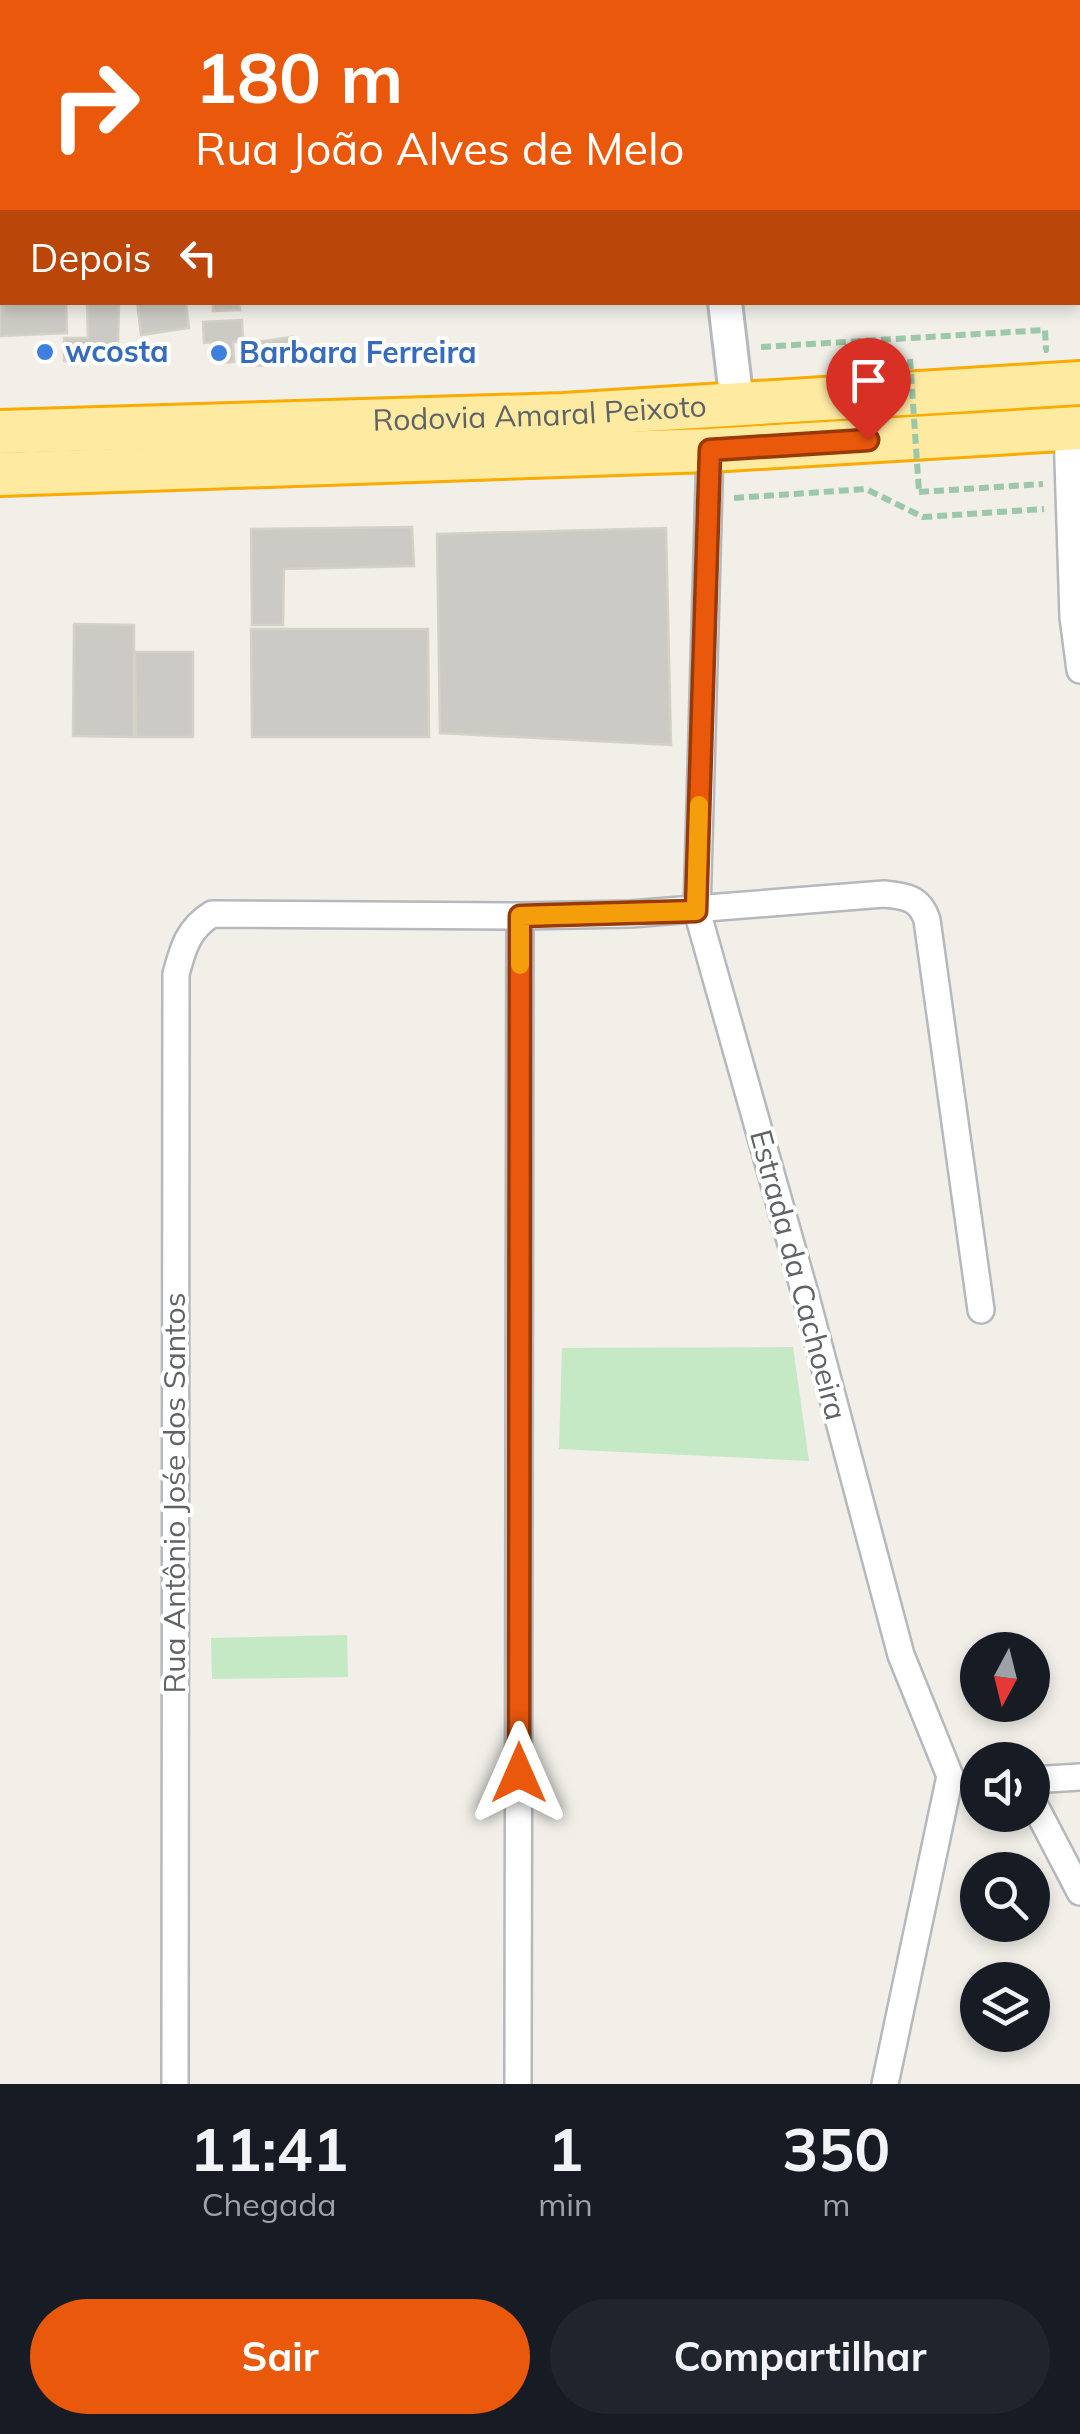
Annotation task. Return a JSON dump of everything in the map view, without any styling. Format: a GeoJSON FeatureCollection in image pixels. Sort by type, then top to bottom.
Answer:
{"type":"FeatureCollection","features":[{"type":"Feature","properties":{"kind":"highway","name":"Rodovia Amaral Peixoto"},"geometry":{"type":"LineString","coordinates":[[0,432],[544,416],[1080,383]]}},
{"type":"Feature","properties":{"kind":"highway","name":"Rodovia Amaral Peixoto"},"geometry":{"type":"LineString","coordinates":[[0,474],[710,450],[1074,428]]}},
{"type":"Feature","properties":{"kind":"street"},"geometry":{"type":"LineString","coordinates":[[726,311],[737,404]]}},
{"type":"Feature","properties":{"kind":"street"},"geometry":{"type":"LineString","coordinates":[[1074,428],[1073,616],[1080,670]]}},
{"type":"Feature","properties":{"kind":"street","name":"Estrada da Cachoeira"},"geometry":{"type":"LineString","coordinates":[[710,450],[696,911],[901,1655],[950,1776]]}},
{"type":"Feature","properties":{"kind":"street"},"geometry":{"type":"LineString","coordinates":[[518,2084],[520,916],[696,911],[884,894],[908,897],[922,906],[981,1310]]}},
{"type":"Feature","properties":{"kind":"street","name":"Rua Antônio Jośe dos Santos"},"geometry":{"type":"LineString","coordinates":[[175,2084],[176,974],[186,939],[198,922],[212,914],[520,916]]}},
{"type":"Feature","properties":{"kind":"street"},"geometry":{"type":"LineString","coordinates":[[885,2084],[950,1776],[960,1777]]}},
{"type":"Feature","properties":{"kind":"street"},"geometry":{"type":"LineString","coordinates":[[1050,1779],[1080,1777]]}},
{"type":"Feature","properties":{"kind":"street"},"geometry":{"type":"LineString","coordinates":[[1049,1832],[1080,1892]]}},
{"type":"Feature","properties":{"kind":"path"},"geometry":{"type":"LineString","coordinates":[[726,311],[751,348],[1045,330],[1046,350],[1027,351]]}},
{"type":"Feature","properties":{"kind":"path"},"geometry":{"type":"LineString","coordinates":[[929,358],[910,359],[919,492],[1054,483]]}},
{"type":"Feature","properties":{"kind":"path"},"geometry":{"type":"LineString","coordinates":[[707,500],[866,489],[923,518],[1055,508]]}},
{"type":"Feature","properties":{"kind":"green space"},"geometry":{"type":"Polygon","coordinates":[[[793,1347],[809,1461],[559,1449],[562,1348],[793,1347]]]}},
{"type":"Feature","properties":{"kind":"green space"},"geometry":{"type":"Polygon","coordinates":[[[347,1635],[348,1677],[212,1679],[211,1638],[347,1635]]]}},
{"type":"Feature","properties":{"kind":"building"},"geometry":{"type":"Polygon","coordinates":[[[0,305],[66,305],[67,333],[0,336],[0,305]]]}},
{"type":"Feature","properties":{"kind":"building"},"geometry":{"type":"Polygon","coordinates":[[[87,305],[119,305],[118,346],[93,347],[93,360],[64,361],[64,338],[88,338],[87,305]]]}},
{"type":"Feature","properties":{"kind":"building"},"geometry":{"type":"Polygon","coordinates":[[[137,305],[186,305],[189,328],[141,335],[137,305]]]}},
{"type":"Feature","properties":{"kind":"building"},"geometry":{"type":"Polygon","coordinates":[[[213,305],[239,305],[240,310],[213,311],[213,305]]]}},
{"type":"Feature","properties":{"kind":"building"},"geometry":{"type":"Polygon","coordinates":[[[242,320],[243,342],[233,342],[234,362],[220,363],[219,342],[204,343],[203,322],[242,320]]]}},
{"type":"Feature","properties":{"kind":"building"},"geometry":{"type":"Polygon","coordinates":[[[292,337],[294,365],[245,366],[243,344],[292,337]]]}},
{"type":"Feature","properties":{"kind":"building"},"geometry":{"type":"Polygon","coordinates":[[[412,527],[414,566],[284,569],[283,625],[252,625],[251,529],[412,527]]]}},
{"type":"Feature","properties":{"kind":"building"},"geometry":{"type":"Polygon","coordinates":[[[666,528],[671,745],[440,733],[437,534],[666,528]]]}},
{"type":"Feature","properties":{"kind":"building"},"geometry":{"type":"Polygon","coordinates":[[[74,624],[134,625],[134,737],[73,736],[74,624]]]}},
{"type":"Feature","properties":{"kind":"building"},"geometry":{"type":"Polygon","coordinates":[[[251,629],[428,629],[429,737],[252,737],[251,629]]]}},
{"type":"Feature","properties":{"kind":"building"},"geometry":{"type":"Polygon","coordinates":[[[135,652],[193,652],[193,737],[136,737],[135,652]]]}},
{"type":"Feature","properties":{"kind":"slow traffic"},"geometry":{"type":"LineString","coordinates":[[520,965],[520,916],[696,911],[699,805]]}},
{"type":"Feature","properties":{"kind":"place","name":"wcosta"},"geometry":{"type":"Point","coordinates":[45,352]}},
{"type":"Feature","properties":{"kind":"place","name":"Barbara Ferreira"},"geometry":{"type":"Point","coordinates":[219,353]}},
{"type":"Feature","properties":{"kind":"route"},"geometry":{"type":"LineString","coordinates":[[519,1773],[520,916],[696,911],[710,450],[868,440]]}}]}
